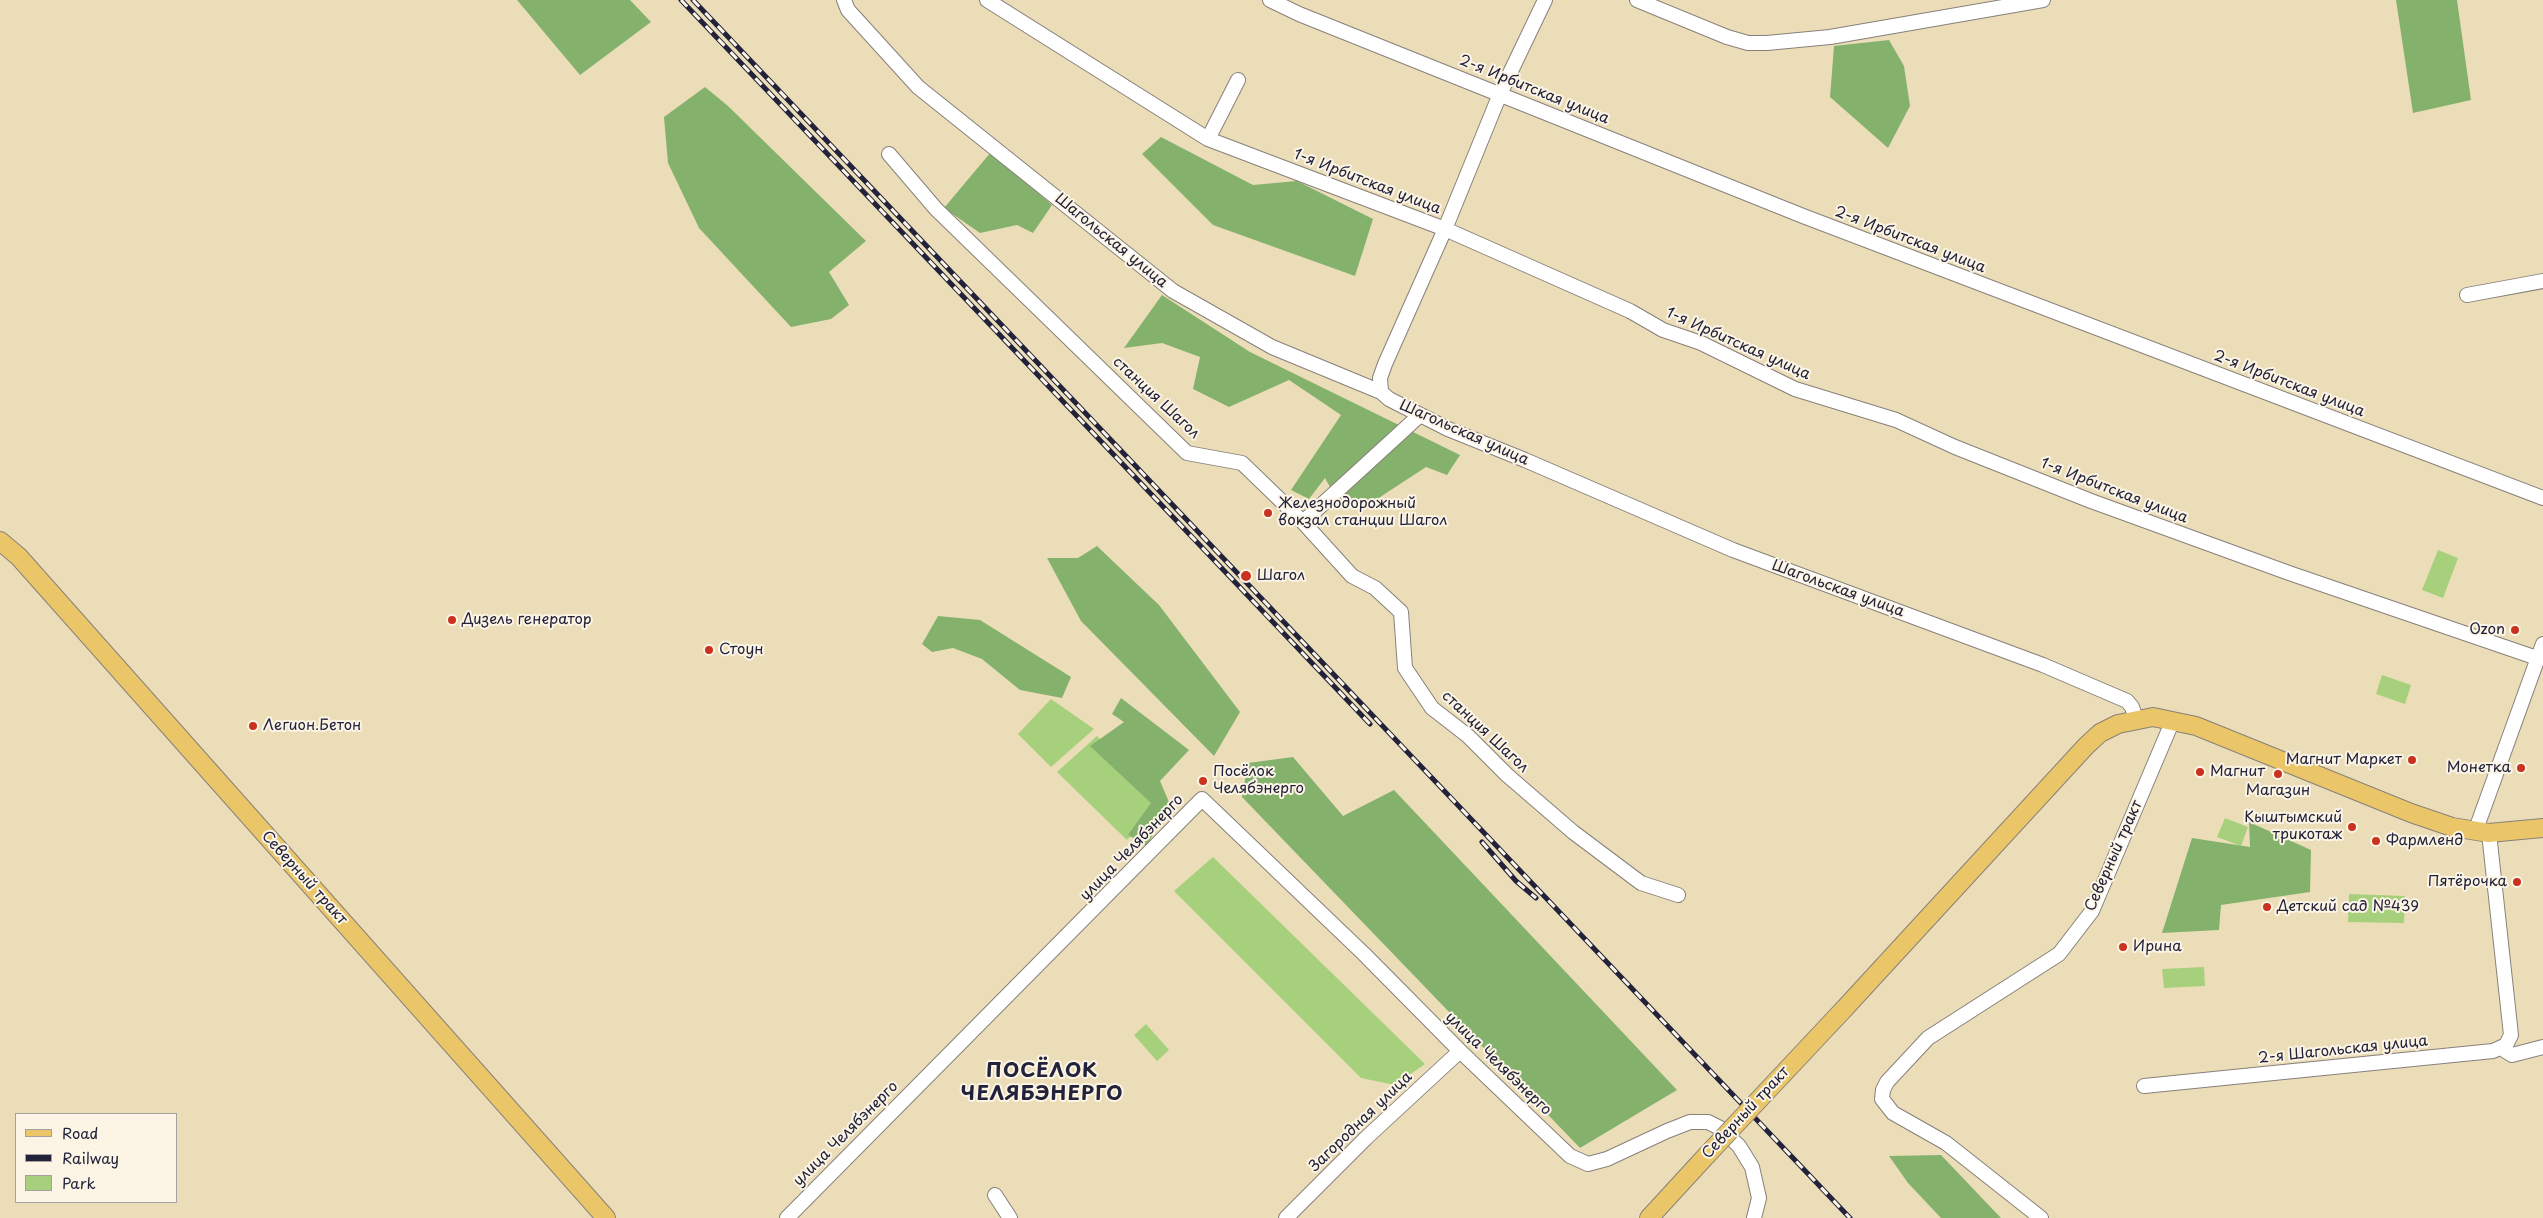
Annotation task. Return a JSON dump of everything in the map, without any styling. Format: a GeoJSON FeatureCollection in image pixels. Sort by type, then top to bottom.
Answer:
{"type":"FeatureCollection","features":[{"type":"Feature","properties":{"kind":"main road","name":"Северный тракт"},"geometry":{"type":"LineString","coordinates":[[0,541],[19,557],[606,1218]]}},
{"type":"Feature","properties":{"kind":"main road","name":"Северный тракт"},"geometry":{"type":"LineString","coordinates":[[1649,1218],[2086,746],[2100,733],[2118,724],[2153,717],[2174,720]]}},
{"type":"Feature","properties":{"kind":"main road"},"geometry":{"type":"LineString","coordinates":[[2174,720],[2196,726],[2452,827],[2482,833],[2543,828]]}},
{"type":"Feature","properties":{"kind":"street","name":"Шагольская улица"},"geometry":{"type":"LineString","coordinates":[[844,0],[848,10],[918,86],[1173,291],[1272,347],[1381,392],[1389,400],[1448,430],[1525,460],[1733,550],[2049,667],[2127,701],[2132,707],[2136,719]]}},
{"type":"Feature","properties":{"kind":"street","name":"1-я Ирбитская улица"},"geometry":{"type":"LineString","coordinates":[[987,0],[1208,139],[1445,229],[1630,311],[1663,330],[1701,343],[1795,389],[1896,420],[1955,447],[2091,501],[2288,573],[2537,658]]}},
{"type":"Feature","properties":{"kind":"street","name":"2-я Ирбитская улица"},"geometry":{"type":"LineString","coordinates":[[1270,0],[1299,14],[1803,216],[2543,498]]}},
{"type":"Feature","properties":{"kind":"street"},"geometry":{"type":"LineString","coordinates":[[1381,392],[1380,378],[1385,364],[1445,229],[1500,94],[1545,0]]}},
{"type":"Feature","properties":{"kind":"street"},"geometry":{"type":"LineString","coordinates":[[1637,0],[1727,37],[1748,43],[1768,44],[1830,38],[2043,0]]}},
{"type":"Feature","properties":{"kind":"street"},"geometry":{"type":"LineString","coordinates":[[1208,139],[1238,80]]}},
{"type":"Feature","properties":{"kind":"street","name":"станция Шагол"},"geometry":{"type":"LineString","coordinates":[[889,154],[936,209],[1187,453],[1242,463],[1303,522],[1352,576],[1375,588],[1401,612],[1405,668],[1432,708],[1468,736],[1507,775],[1581,838],[1640,883],[1678,895]]}},
{"type":"Feature","properties":{"kind":"street"},"geometry":{"type":"LineString","coordinates":[[2467,294],[2543,281]]}},
{"type":"Feature","properties":{"kind":"street"},"geometry":{"type":"LineString","coordinates":[[1303,522],[1420,415]]}},
{"type":"Feature","properties":{"kind":"street"},"geometry":{"type":"LineString","coordinates":[[2501,1048],[2506,1045],[2511,1035],[2482,833],[2543,644]]}},
{"type":"Feature","properties":{"kind":"street","name":"Северный тракт"},"geometry":{"type":"LineString","coordinates":[[2041,1218],[1946,1142],[1886,1107],[1882,1099],[1883,1090],[1928,1038],[2059,954],[2092,911],[2174,720]]}},
{"type":"Feature","properties":{"kind":"street","name":"улица Челябэнерго"},"geometry":{"type":"LineString","coordinates":[[787,1218],[1202,799],[1364,954],[1460,1051],[1570,1156],[1588,1164],[1606,1158],[1666,1130],[1690,1122],[1708,1122],[1720,1128],[1739,1146],[1752,1167],[1759,1198],[1754,1218]]}},
{"type":"Feature","properties":{"kind":"street","name":"2-я Шагольская улица"},"geometry":{"type":"LineString","coordinates":[[2144,1086],[2493,1051],[2501,1048],[2512,1055],[2543,1047]]}},
{"type":"Feature","properties":{"kind":"street","name":"Загородная улица"},"geometry":{"type":"LineString","coordinates":[[1286,1218],[1366,1138],[1460,1051]]}},
{"type":"Feature","properties":{"kind":"street"},"geometry":{"type":"LineString","coordinates":[[995,1195],[1010,1218]]}},
{"type":"Feature","properties":{"kind":"green space"},"geometry":{"type":"Polygon","coordinates":[[[517,0],[630,0],[651,22],[580,75],[517,0]]]}},
{"type":"Feature","properties":{"kind":"green space"},"geometry":{"type":"Polygon","coordinates":[[[2396,0],[2457,0],[2471,100],[2413,113],[2396,0]]]}},
{"type":"Feature","properties":{"kind":"green space"},"geometry":{"type":"Polygon","coordinates":[[[1889,40],[1904,66],[1910,106],[1888,148],[1830,97],[1834,46],[1889,40]]]}},
{"type":"Feature","properties":{"kind":"green space"},"geometry":{"type":"Polygon","coordinates":[[[705,87],[728,106],[866,241],[829,272],[849,305],[831,319],[791,327],[699,228],[668,163],[664,117],[705,87]]]}},
{"type":"Feature","properties":{"kind":"green space"},"geometry":{"type":"Polygon","coordinates":[[[1161,137],[1253,185],[1297,181],[1373,219],[1355,276],[1213,225],[1142,154],[1161,137]]]}},
{"type":"Feature","properties":{"kind":"green space"},"geometry":{"type":"Polygon","coordinates":[[[991,152],[1052,205],[1033,233],[1017,225],[980,233],[944,208],[991,152]]]}},
{"type":"Feature","properties":{"kind":"green space"},"geometry":{"type":"Polygon","coordinates":[[[1162,295],[1250,352],[1460,455],[1447,475],[1426,467],[1371,503],[1337,500],[1325,478],[1309,499],[1291,490],[1341,415],[1289,380],[1229,407],[1193,389],[1200,357],[1162,343],[1124,348],[1162,295]]]}},
{"type":"Feature","properties":{"kind":"green space"},"geometry":{"type":"Polygon","coordinates":[[[1097,546],[1159,605],[1240,712],[1214,756],[1081,621],[1047,558],[1078,558],[1097,546]]]}},
{"type":"Feature","properties":{"kind":"green space"},"geometry":{"type":"Polygon","coordinates":[[[2438,550],[2458,558],[2443,598],[2422,590],[2438,550]]]}},
{"type":"Feature","properties":{"kind":"green space"},"geometry":{"type":"Polygon","coordinates":[[[938,616],[980,620],[1071,677],[1062,698],[1020,690],[982,659],[953,648],[932,652],[922,644],[938,616]]]}},
{"type":"Feature","properties":{"kind":"green space"},"geometry":{"type":"Polygon","coordinates":[[[2382,675],[2411,685],[2405,704],[2376,694],[2382,675]]]}},
{"type":"Feature","properties":{"kind":"green space"},"geometry":{"type":"Polygon","coordinates":[[[1121,698],[1189,750],[1160,781],[1169,802],[1147,846],[1128,835],[1151,803],[1090,746],[1124,722],[1112,714],[1121,698]]]}},
{"type":"Feature","properties":{"kind":"green space"},"geometry":{"type":"Polygon","coordinates":[[[1051,699],[1094,729],[1051,767],[1018,734],[1051,699]]]}},
{"type":"Feature","properties":{"kind":"green space"},"geometry":{"type":"Polygon","coordinates":[[[1097,736],[1164,802],[1127,840],[1057,772],[1097,736]]]}},
{"type":"Feature","properties":{"kind":"green space"},"geometry":{"type":"Polygon","coordinates":[[[1293,757],[1343,816],[1394,790],[1677,1090],[1580,1148],[1242,797],[1248,763],[1293,757]]]}},
{"type":"Feature","properties":{"kind":"green space"},"geometry":{"type":"Polygon","coordinates":[[[2225,818],[2248,827],[2241,846],[2217,837],[2225,818]]]}},
{"type":"Feature","properties":{"kind":"green space"},"geometry":{"type":"Polygon","coordinates":[[[2249,822],[2311,850],[2310,892],[2221,905],[2219,930],[2162,933],[2192,838],[2250,847],[2249,822]]]}},
{"type":"Feature","properties":{"kind":"green space"},"geometry":{"type":"Polygon","coordinates":[[[1213,857],[1425,1064],[1395,1085],[1361,1078],[1174,891],[1213,857]]]}},
{"type":"Feature","properties":{"kind":"green space"},"geometry":{"type":"Polygon","coordinates":[[[2349,894],[2405,896],[2404,923],[2348,922],[2349,894]]]}},
{"type":"Feature","properties":{"kind":"green space"},"geometry":{"type":"Polygon","coordinates":[[[2204,967],[2205,986],[2164,988],[2162,969],[2204,967]]]}},
{"type":"Feature","properties":{"kind":"green space"},"geometry":{"type":"Polygon","coordinates":[[[1146,1024],[1169,1050],[1157,1061],[1134,1035],[1146,1024]]]}},
{"type":"Feature","properties":{"kind":"green space"},"geometry":{"type":"Polygon","coordinates":[[[1941,1155],[2001,1218],[1941,1218],[1908,1183],[1889,1156],[1941,1155]]]}},
{"type":"Feature","properties":{"kind":"railway"},"geometry":{"type":"LineString","coordinates":[[681,0],[1370,724]]}},
{"type":"Feature","properties":{"kind":"railway"},"geometry":{"type":"LineString","coordinates":[[693,0],[1850,1218]]}},
{"type":"Feature","properties":{"kind":"railway"},"geometry":{"type":"LineString","coordinates":[[1482,842],[1516,881],[1536,898]]}},
{"type":"Feature","properties":{"kind":"place","name":"Железнодорожный вокзал станции Шагол"},"geometry":{"type":"Point","coordinates":[1268,513]}},
{"type":"Feature","properties":{"kind":"place","name":"Шагол"},"geometry":{"type":"Point","coordinates":[1246,576]}},
{"type":"Feature","properties":{"kind":"place","name":"Дизель генератор"},"geometry":{"type":"Point","coordinates":[452,620]}},
{"type":"Feature","properties":{"kind":"place","name":"Ozon"},"geometry":{"type":"Point","coordinates":[2515,630]}},
{"type":"Feature","properties":{"kind":"place","name":"Стоун"},"geometry":{"type":"Point","coordinates":[709,650]}},
{"type":"Feature","properties":{"kind":"place","name":"Легион.Бетон"},"geometry":{"type":"Point","coordinates":[253,726]}},
{"type":"Feature","properties":{"kind":"place","name":"Магнит Маркет"},"geometry":{"type":"Point","coordinates":[2412,760]}},
{"type":"Feature","properties":{"kind":"place","name":"Монетка"},"geometry":{"type":"Point","coordinates":[2521,768]}},
{"type":"Feature","properties":{"kind":"place","name":"Магнит"},"geometry":{"type":"Point","coordinates":[2200,772]}},
{"type":"Feature","properties":{"kind":"place","name":"Магазин"},"geometry":{"type":"Point","coordinates":[2278,774]}},
{"type":"Feature","properties":{"kind":"place","name":"Посёлок Челябэнерго"},"geometry":{"type":"Point","coordinates":[1203,781]}},
{"type":"Feature","properties":{"kind":"place","name":"Кыштымский трикотаж"},"geometry":{"type":"Point","coordinates":[2352,827]}},
{"type":"Feature","properties":{"kind":"place","name":"Фармленд"},"geometry":{"type":"Point","coordinates":[2376,841]}},
{"type":"Feature","properties":{"kind":"place","name":"Пятёрочка"},"geometry":{"type":"Point","coordinates":[2517,882]}},
{"type":"Feature","properties":{"kind":"place","name":"Детский сад №439"},"geometry":{"type":"Point","coordinates":[2267,907]}},
{"type":"Feature","properties":{"kind":"place","name":"Ирина"},"geometry":{"type":"Point","coordinates":[2123,947]}},
{"type":"Feature","properties":{"kind":"district","name":"ПОСЁЛОК ЧЕЛЯБЭНЕРГО"},"geometry":{"type":"Point","coordinates":[1042,1082]}}]}
